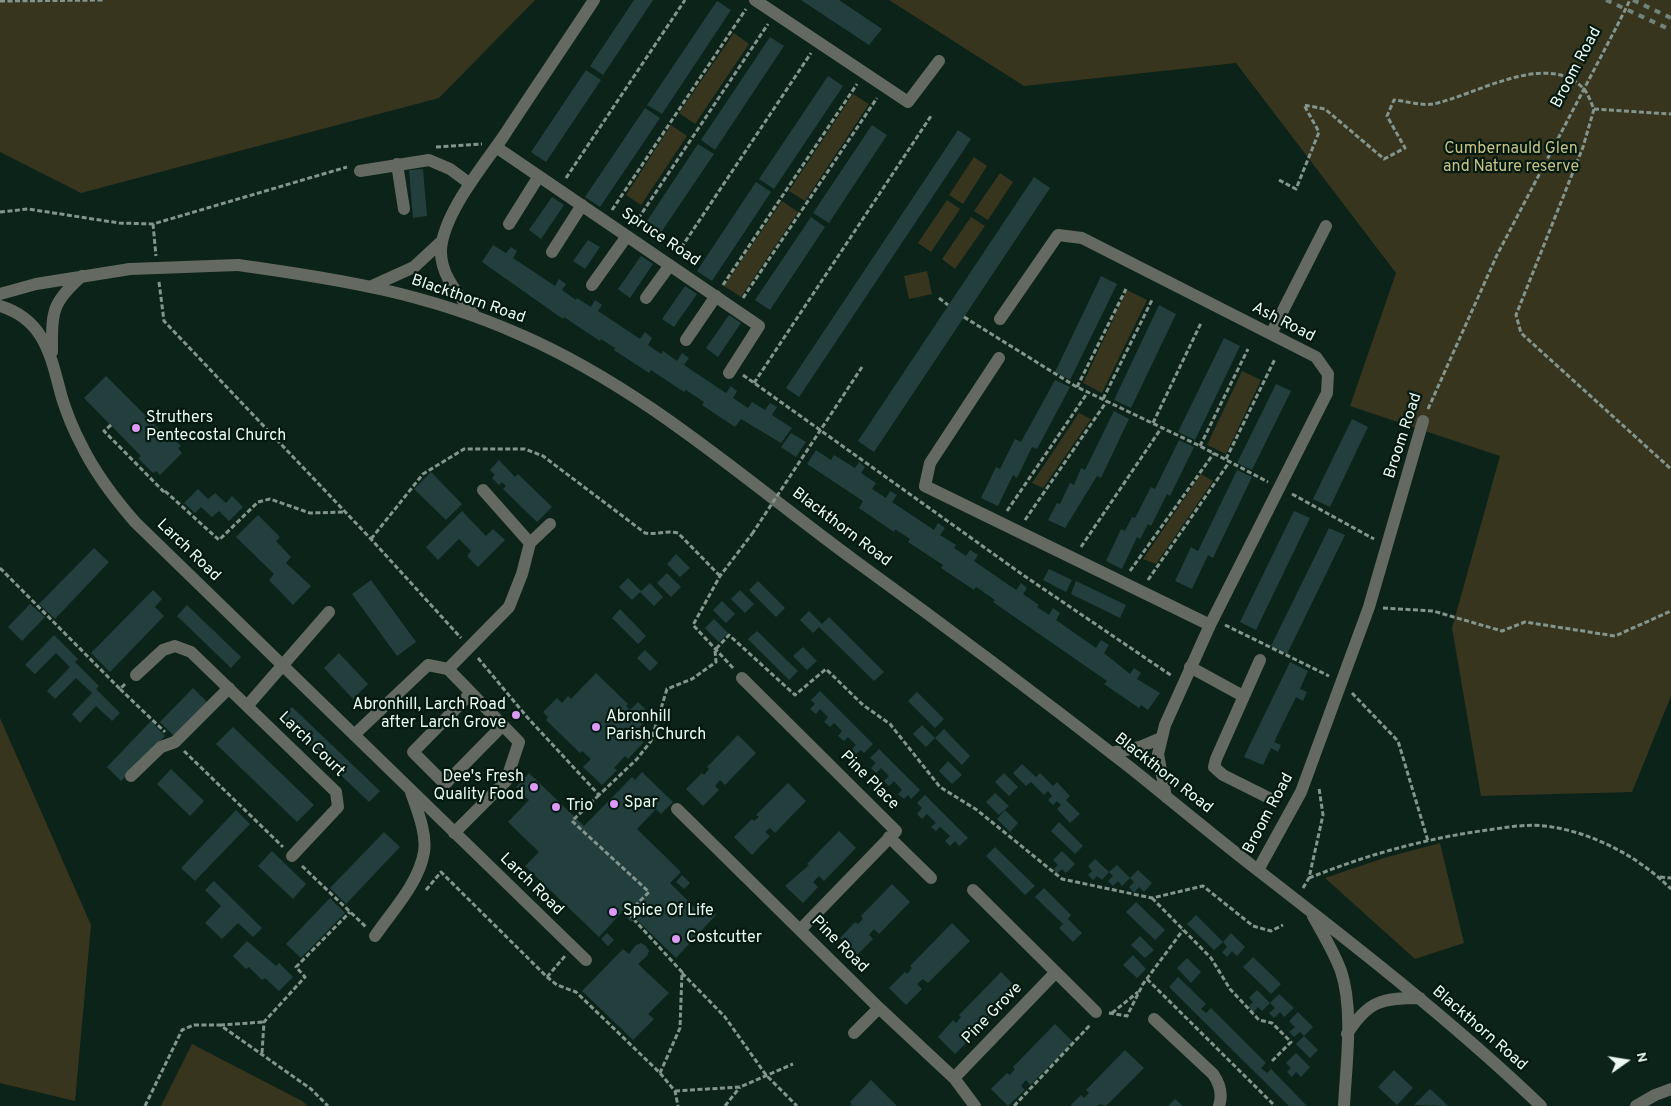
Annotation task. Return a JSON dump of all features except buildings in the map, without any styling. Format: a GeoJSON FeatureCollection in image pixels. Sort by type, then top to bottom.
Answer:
{"type":"FeatureCollection","features":[{"type":"Feature","properties":{"kind":"street"},"geometry":{"type":"LineString","coordinates":[[372,286],[414,267],[442,241],[468,183],[496,147],[594,0]]}},
{"type":"Feature","properties":{"kind":"street"},"geometry":{"type":"LineString","coordinates":[[751,4],[775,14],[908,102],[939,61]]}},
{"type":"Feature","properties":{"kind":"street","name":"Spruce Road"},"geometry":{"type":"LineString","coordinates":[[496,147],[759,326],[731,370]]}},
{"type":"Feature","properties":{"kind":"street"},"geometry":{"type":"LineString","coordinates":[[358,168],[429,160],[450,169],[468,183]]}},
{"type":"Feature","properties":{"kind":"street"},"geometry":{"type":"LineString","coordinates":[[397,164],[404,209]]}},
{"type":"Feature","properties":{"kind":"street"},"geometry":{"type":"LineString","coordinates":[[509,224],[539,176]]}},
{"type":"Feature","properties":{"kind":"street"},"geometry":{"type":"LineString","coordinates":[[552,252],[582,205]]}},
{"type":"Feature","properties":{"kind":"street"},"geometry":{"type":"LineString","coordinates":[[1271,334],[1326,226]]}},
{"type":"Feature","properties":{"kind":"street","name":"Ash Road"},"geometry":{"type":"LineString","coordinates":[[1000,319],[1058,235],[1082,238],[1316,357],[1328,374],[1327,393],[1212,622],[1183,683],[1161,738],[1158,754],[1166,797]]}},
{"type":"Feature","properties":{"kind":"street"},"geometry":{"type":"LineString","coordinates":[[592,285],[627,236]]}},
{"type":"Feature","properties":{"kind":"street"},"geometry":{"type":"LineString","coordinates":[[442,241],[442,261],[445,273],[475,316]]}},
{"type":"Feature","properties":{"kind":"street","name":"Blackthorn Road"},"geometry":{"type":"LineString","coordinates":[[0,294],[36,284],[130,269],[238,265],[342,279],[372,286],[475,316],[525,336],[597,374],[670,421],[1111,753],[1420,998],[1541,1106]]}},
{"type":"Feature","properties":{"kind":"street"},"geometry":{"type":"LineString","coordinates":[[646,298],[670,265]]}},
{"type":"Feature","properties":{"kind":"street","name":"Larch Road"},"geometry":{"type":"LineString","coordinates":[[52,356],[52,321],[55,307],[65,291],[82,276]]}},
{"type":"Feature","properties":{"kind":"street"},"geometry":{"type":"LineString","coordinates":[[686,340],[716,296]]}},
{"type":"Feature","properties":{"kind":"street","name":"Larch Road"},"geometry":{"type":"LineString","coordinates":[[0,306],[26,319],[44,340],[52,356],[71,422],[95,470],[108,490],[135,522],[586,960]]}},
{"type":"Feature","properties":{"kind":"street"},"geometry":{"type":"LineString","coordinates":[[999,358],[930,464],[925,486],[1122,582],[1212,622]]}},
{"type":"Feature","properties":{"kind":"street","name":"Broom Road"},"geometry":{"type":"LineString","coordinates":[[1258,870],[1301,792],[1340,681],[1369,607],[1423,421]]}},
{"type":"Feature","properties":{"kind":"street"},"geometry":{"type":"LineString","coordinates":[[484,490],[530,543]]}},
{"type":"Feature","properties":{"kind":"street"},"geometry":{"type":"LineString","coordinates":[[448,669],[470,649],[509,607],[522,574],[530,543],[550,524]]}},
{"type":"Feature","properties":{"kind":"street"},"geometry":{"type":"LineString","coordinates":[[248,705],[329,612]]}},
{"type":"Feature","properties":{"kind":"street","name":"Larch Court"},"geometry":{"type":"LineString","coordinates":[[136,675],[162,650],[175,646],[191,652],[336,792],[338,807],[292,856]]}},
{"type":"Feature","properties":{"kind":"street"},"geometry":{"type":"LineString","coordinates":[[1260,660],[1214,767],[1223,775],[1273,800]]}},
{"type":"Feature","properties":{"kind":"street"},"geometry":{"type":"LineString","coordinates":[[354,735],[428,665],[448,669],[519,742],[506,782],[454,833]]}},
{"type":"Feature","properties":{"kind":"street"},"geometry":{"type":"LineString","coordinates":[[1190,668],[1243,696]]}},
{"type":"Feature","properties":{"kind":"street","name":"Pine Place"},"geometry":{"type":"LineString","coordinates":[[742,678],[896,831],[800,930]]}},
{"type":"Feature","properties":{"kind":"street"},"geometry":{"type":"LineString","coordinates":[[131,776],[161,748],[175,742],[229,688]]}},
{"type":"Feature","properties":{"kind":"street"},"geometry":{"type":"LineString","coordinates":[[471,693],[413,752],[445,784],[503,725]]}},
{"type":"Feature","properties":{"kind":"street"},"geometry":{"type":"LineString","coordinates":[[1111,753],[1140,747],[1161,738]]}},
{"type":"Feature","properties":{"kind":"street"},"geometry":{"type":"LineString","coordinates":[[376,936],[416,877],[424,852],[422,828],[411,791]]}},
{"type":"Feature","properties":{"kind":"street","name":"Pine Road"},"geometry":{"type":"LineString","coordinates":[[677,809],[879,1008],[954,1078],[975,1106]]}},
{"type":"Feature","properties":{"kind":"street"},"geometry":{"type":"LineString","coordinates":[[890,837],[931,878]]}},
{"type":"Feature","properties":{"kind":"street"},"geometry":{"type":"LineString","coordinates":[[974,890],[1096,1012]]}},
{"type":"Feature","properties":{"kind":"street"},"geometry":{"type":"LineString","coordinates":[[1310,910],[1341,971],[1345,989],[1347,1034],[1344,1106]]}},
{"type":"Feature","properties":{"kind":"street","name":"Pine Grove"},"geometry":{"type":"LineString","coordinates":[[954,1078],[1056,972]]}},
{"type":"Feature","properties":{"kind":"street"},"geometry":{"type":"LineString","coordinates":[[1347,1034],[1357,1018],[1370,1005],[1397,998],[1420,998]]}},
{"type":"Feature","properties":{"kind":"street"},"geometry":{"type":"LineString","coordinates":[[854,1033],[879,1008]]}},
{"type":"Feature","properties":{"kind":"street"},"geometry":{"type":"LineString","coordinates":[[1154,1019],[1213,1074],[1220,1083],[1219,1106]]}},
{"type":"Feature","properties":{"kind":"street"},"geometry":{"type":"LineString","coordinates":[[1636,1106],[1655,1095],[1671,1089]]}},
{"type":"Feature","properties":{"kind":"path"},"geometry":{"type":"LineString","coordinates":[[0,1],[105,0]]}},
{"type":"Feature","properties":{"kind":"path"},"geometry":{"type":"LineString","coordinates":[[559,190],[685,0]]}},
{"type":"Feature","properties":{"kind":"path","name":"Broom Road"},"geometry":{"type":"LineString","coordinates":[[1423,421],[1497,255],[1630,0]]}},
{"type":"Feature","properties":{"kind":"path"},"geometry":{"type":"LineString","coordinates":[[605,221],[751,4]]}},
{"type":"Feature","properties":{"kind":"path"},"geometry":{"type":"LineString","coordinates":[[627,236],[775,14]]}},
{"type":"Feature","properties":{"kind":"path"},"geometry":{"type":"LineString","coordinates":[[670,265],[818,42]]}},
{"type":"Feature","properties":{"kind":"path"},"geometry":{"type":"LineString","coordinates":[[716,296],[864,73]]}},
{"type":"Feature","properties":{"kind":"path"},"geometry":{"type":"LineString","coordinates":[[1279,180],[1296,189],[1319,132],[1304,105],[1325,109],[1384,159],[1405,148],[1387,116],[1394,100],[1431,104],[1497,82],[1542,74],[1566,76],[1584,89],[1594,109],[1583,147],[1516,315],[1521,333],[1671,469]]}},
{"type":"Feature","properties":{"kind":"path"},"geometry":{"type":"LineString","coordinates":[[736,310],[884,87]]}},
{"type":"Feature","properties":{"kind":"path"},"geometry":{"type":"LineString","coordinates":[[1594,109],[1671,114]]}},
{"type":"Feature","properties":{"kind":"path"},"geometry":{"type":"LineString","coordinates":[[754,383],[931,116]]}},
{"type":"Feature","properties":{"kind":"path"},"geometry":{"type":"LineString","coordinates":[[433,148],[484,143],[496,147]]}},
{"type":"Feature","properties":{"kind":"path"},"geometry":{"type":"LineString","coordinates":[[0,212],[28,209],[119,223],[153,224],[358,168]]}},
{"type":"Feature","properties":{"kind":"path"},"geometry":{"type":"LineString","coordinates":[[153,224],[157,261]]}},
{"type":"Feature","properties":{"kind":"path"},"geometry":{"type":"LineString","coordinates":[[158,280],[164,321],[371,538],[470,649],[527,717],[599,795]]}},
{"type":"Feature","properties":{"kind":"path"},"geometry":{"type":"LineString","coordinates":[[1077,386],[1126,289]]}},
{"type":"Feature","properties":{"kind":"path"},"geometry":{"type":"LineString","coordinates":[[939,298],[948,305]]}},
{"type":"Feature","properties":{"kind":"path"},"geometry":{"type":"LineString","coordinates":[[1018,531],[1105,400],[1152,300]]}},
{"type":"Feature","properties":{"kind":"path"},"geometry":{"type":"LineString","coordinates":[[964,317],[1088,392],[1228,460],[1386,546]]}},
{"type":"Feature","properties":{"kind":"path"},"geometry":{"type":"LineString","coordinates":[[1153,423],[1200,323]]}},
{"type":"Feature","properties":{"kind":"path"},"geometry":{"type":"LineString","coordinates":[[1200,446],[1248,349]]}},
{"type":"Feature","properties":{"kind":"path"},"geometry":{"type":"LineString","coordinates":[[1141,591],[1228,460],[1275,359]]}},
{"type":"Feature","properties":{"kind":"path"},"geometry":{"type":"LineString","coordinates":[[742,678],[693,625],[720,576],[752,534],[862,367]]}},
{"type":"Feature","properties":{"kind":"path"},"geometry":{"type":"LineString","coordinates":[[731,370],[754,383],[1023,575],[1183,683]]}},
{"type":"Feature","properties":{"kind":"path"},"geometry":{"type":"LineString","coordinates":[[999,522],[1088,392]]}},
{"type":"Feature","properties":{"kind":"path"},"geometry":{"type":"LineString","coordinates":[[111,425],[104,432],[164,491],[219,540],[258,502],[270,499],[310,513],[346,512]]}},
{"type":"Feature","properties":{"kind":"path"},"geometry":{"type":"LineString","coordinates":[[1074,558],[1162,427]]}},
{"type":"Feature","properties":{"kind":"path"},"geometry":{"type":"LineString","coordinates":[[371,538],[423,474],[440,462],[464,449],[525,449],[543,456],[646,533],[655,535],[670,531],[678,534],[720,576]]}},
{"type":"Feature","properties":{"kind":"path"},"geometry":{"type":"LineString","coordinates":[[1122,582],[1214,453]]}},
{"type":"Feature","properties":{"kind":"path"},"geometry":{"type":"LineString","coordinates":[[0,568],[120,689],[376,936]]}},
{"type":"Feature","properties":{"kind":"path"},"geometry":{"type":"LineString","coordinates":[[1369,607],[1433,612],[1502,631],[1525,622],[1615,636],[1671,610]]}},
{"type":"Feature","properties":{"kind":"path"},"geometry":{"type":"LineString","coordinates":[[1212,622],[1340,681],[1398,741],[1428,841]]}},
{"type":"Feature","properties":{"kind":"path"},"geometry":{"type":"LineString","coordinates":[[797,1106],[766,1075],[725,1017],[628,913],[650,892],[572,820],[637,759],[651,742],[667,690],[692,679],[716,662],[715,650],[729,635],[795,695],[826,669],[863,705],[890,724],[940,787],[977,810],[1062,879],[1152,898],[1202,886],[1253,926],[1271,931],[1283,925]]}},
{"type":"Feature","properties":{"kind":"path"},"geometry":{"type":"LineString","coordinates":[[120,689],[136,675]]}},
{"type":"Feature","properties":{"kind":"path"},"geometry":{"type":"LineString","coordinates":[[1302,890],[1309,878],[1323,815],[1318,782]]}},
{"type":"Feature","properties":{"kind":"path"},"geometry":{"type":"LineString","coordinates":[[1309,878],[1383,853],[1450,835],[1516,826],[1552,827],[1627,854],[1659,877],[1671,889]]}},
{"type":"Feature","properties":{"kind":"path"},"geometry":{"type":"LineString","coordinates":[[424,893],[441,872],[548,977],[557,985],[576,992],[660,1073],[675,1090],[678,1106]]}},
{"type":"Feature","properties":{"kind":"path"},"geometry":{"type":"LineString","coordinates":[[1659,877],[1671,878]]}},
{"type":"Feature","properties":{"kind":"path"},"geometry":{"type":"LineString","coordinates":[[1152,898],[1211,958],[1230,989],[1259,1020],[1272,1023],[1291,1042],[1271,1062]]}},
{"type":"Feature","properties":{"kind":"path"},"geometry":{"type":"LineString","coordinates":[[262,1053],[264,1022],[305,977],[296,967],[350,912]]}},
{"type":"Feature","properties":{"kind":"path"},"geometry":{"type":"LineString","coordinates":[[1014,1106],[1090,1026],[1096,1012],[1128,1016],[1147,979],[1183,930]]}},
{"type":"Feature","properties":{"kind":"path"},"geometry":{"type":"LineString","coordinates":[[548,977],[564,959],[568,943]]}},
{"type":"Feature","properties":{"kind":"path"},"geometry":{"type":"LineString","coordinates":[[660,1073],[680,1028],[682,972]]}},
{"type":"Feature","properties":{"kind":"path"},"geometry":{"type":"LineString","coordinates":[[1147,979],[1275,1106]]}},
{"type":"Feature","properties":{"kind":"path"},"geometry":{"type":"LineString","coordinates":[[1111,1014],[1140,990]]}},
{"type":"Feature","properties":{"kind":"path"},"geometry":{"type":"LineString","coordinates":[[144,1106],[182,1030],[194,1025],[264,1022]]}},
{"type":"Feature","properties":{"kind":"path"},"geometry":{"type":"LineString","coordinates":[[220,1025],[262,1053],[310,1089],[328,1106]]}},
{"type":"Feature","properties":{"kind":"path"},"geometry":{"type":"LineString","coordinates":[[675,1090],[740,1087],[793,1064]]}},
{"type":"Feature","properties":{"kind":"path"},"geometry":{"type":"LineString","coordinates":[[725,1106],[740,1087]]}},
{"type":"Feature","properties":{"kind":"green space"},"geometry":{"type":"Polygon","coordinates":[[[0,0],[535,0],[439,98],[81,193],[0,152],[0,0]]]}},
{"type":"Feature","properties":{"kind":"green space","name":"Cumbernauld Glen and Nature reserve"},"geometry":{"type":"Polygon","coordinates":[[[889,0],[1671,0],[1671,696],[1632,792],[1481,796],[1452,628],[1500,456],[1350,406],[1396,273],[1236,63],[1024,86],[889,0]]]}},
{"type":"Feature","properties":{"kind":"green space"},"geometry":{"type":"Polygon","coordinates":[[[734,33],[749,44],[695,124],[679,113],[734,33]]]}},
{"type":"Feature","properties":{"kind":"green space"},"geometry":{"type":"Polygon","coordinates":[[[853,94],[869,104],[805,201],[789,191],[853,94]]]}},
{"type":"Feature","properties":{"kind":"green space"},"geometry":{"type":"Polygon","coordinates":[[[671,125],[687,136],[641,205],[626,195],[671,125]]]}},
{"type":"Feature","properties":{"kind":"green space"},"geometry":{"type":"Polygon","coordinates":[[[974,157],[987,166],[963,204],[949,195],[974,157]]]}},
{"type":"Feature","properties":{"kind":"green space"},"geometry":{"type":"Polygon","coordinates":[[[1000,173],[1013,182],[988,220],[974,211],[1000,173]]]}},
{"type":"Feature","properties":{"kind":"green space"},"geometry":{"type":"Polygon","coordinates":[[[947,200],[960,209],[931,252],[918,243],[947,200]]]}},
{"type":"Feature","properties":{"kind":"green space"},"geometry":{"type":"Polygon","coordinates":[[[782,201],[798,212],[741,297],[724,286],[782,201]]]}},
{"type":"Feature","properties":{"kind":"green space"},"geometry":{"type":"Polygon","coordinates":[[[971,217],[985,226],[955,269],[942,259],[971,217]]]}},
{"type":"Feature","properties":{"kind":"green space"},"geometry":{"type":"Polygon","coordinates":[[[927,271],[932,294],[909,299],[904,276],[927,271]]]}},
{"type":"Feature","properties":{"kind":"green space"},"geometry":{"type":"Polygon","coordinates":[[[1127,290],[1147,300],[1102,393],[1083,383],[1127,290]]]}},
{"type":"Feature","properties":{"kind":"green space"},"geometry":{"type":"Polygon","coordinates":[[[1242,371],[1261,380],[1226,454],[1207,445],[1242,371]]]}},
{"type":"Feature","properties":{"kind":"green space"},"geometry":{"type":"Polygon","coordinates":[[[1079,413],[1091,419],[1043,488],[1032,483],[1079,413]]]}},
{"type":"Feature","properties":{"kind":"green space"},"geometry":{"type":"Polygon","coordinates":[[[1201,474],[1213,481],[1156,564],[1143,559],[1201,474]]]}},
{"type":"Feature","properties":{"kind":"green space"},"geometry":{"type":"Polygon","coordinates":[[[0,718],[91,925],[75,1101],[0,1083],[0,718]]]}},
{"type":"Feature","properties":{"kind":"green space"},"geometry":{"type":"Polygon","coordinates":[[[1440,843],[1464,943],[1415,959],[1325,878],[1384,858],[1440,843]]]}},
{"type":"Feature","properties":{"kind":"green space"},"geometry":{"type":"Polygon","coordinates":[[[192,1044],[302,1101],[308,1106],[161,1106],[192,1044]]]}},
{"type":"Feature","properties":{"kind":"railway"},"geometry":{"type":"LineString","coordinates":[[1606,0],[1671,30]]}},
{"type":"Feature","properties":{"kind":"railway"},"geometry":{"type":"LineString","coordinates":[[1633,0],[1671,18]]}},
{"type":"Feature","properties":{"kind":"place","name":"Struthers Pentecostal Church"},"geometry":{"type":"Point","coordinates":[136,428]}},
{"type":"Feature","properties":{"kind":"place","name":"Abronhill, Larch Road after Larch Grove"},"geometry":{"type":"Point","coordinates":[516,715]}},
{"type":"Feature","properties":{"kind":"place","name":"Abronhill Parish Church"},"geometry":{"type":"Point","coordinates":[596,727]}},
{"type":"Feature","properties":{"kind":"place","name":"Dee's Fresh Quality Food"},"geometry":{"type":"Point","coordinates":[534,787]}},
{"type":"Feature","properties":{"kind":"place","name":"Spar"},"geometry":{"type":"Point","coordinates":[614,804]}},
{"type":"Feature","properties":{"kind":"place","name":"Trio"},"geometry":{"type":"Point","coordinates":[556,807]}},
{"type":"Feature","properties":{"kind":"place","name":"Spice Of Life"},"geometry":{"type":"Point","coordinates":[613,912]}},
{"type":"Feature","properties":{"kind":"place","name":"Costcutter"},"geometry":{"type":"Point","coordinates":[676,939]}}]}
